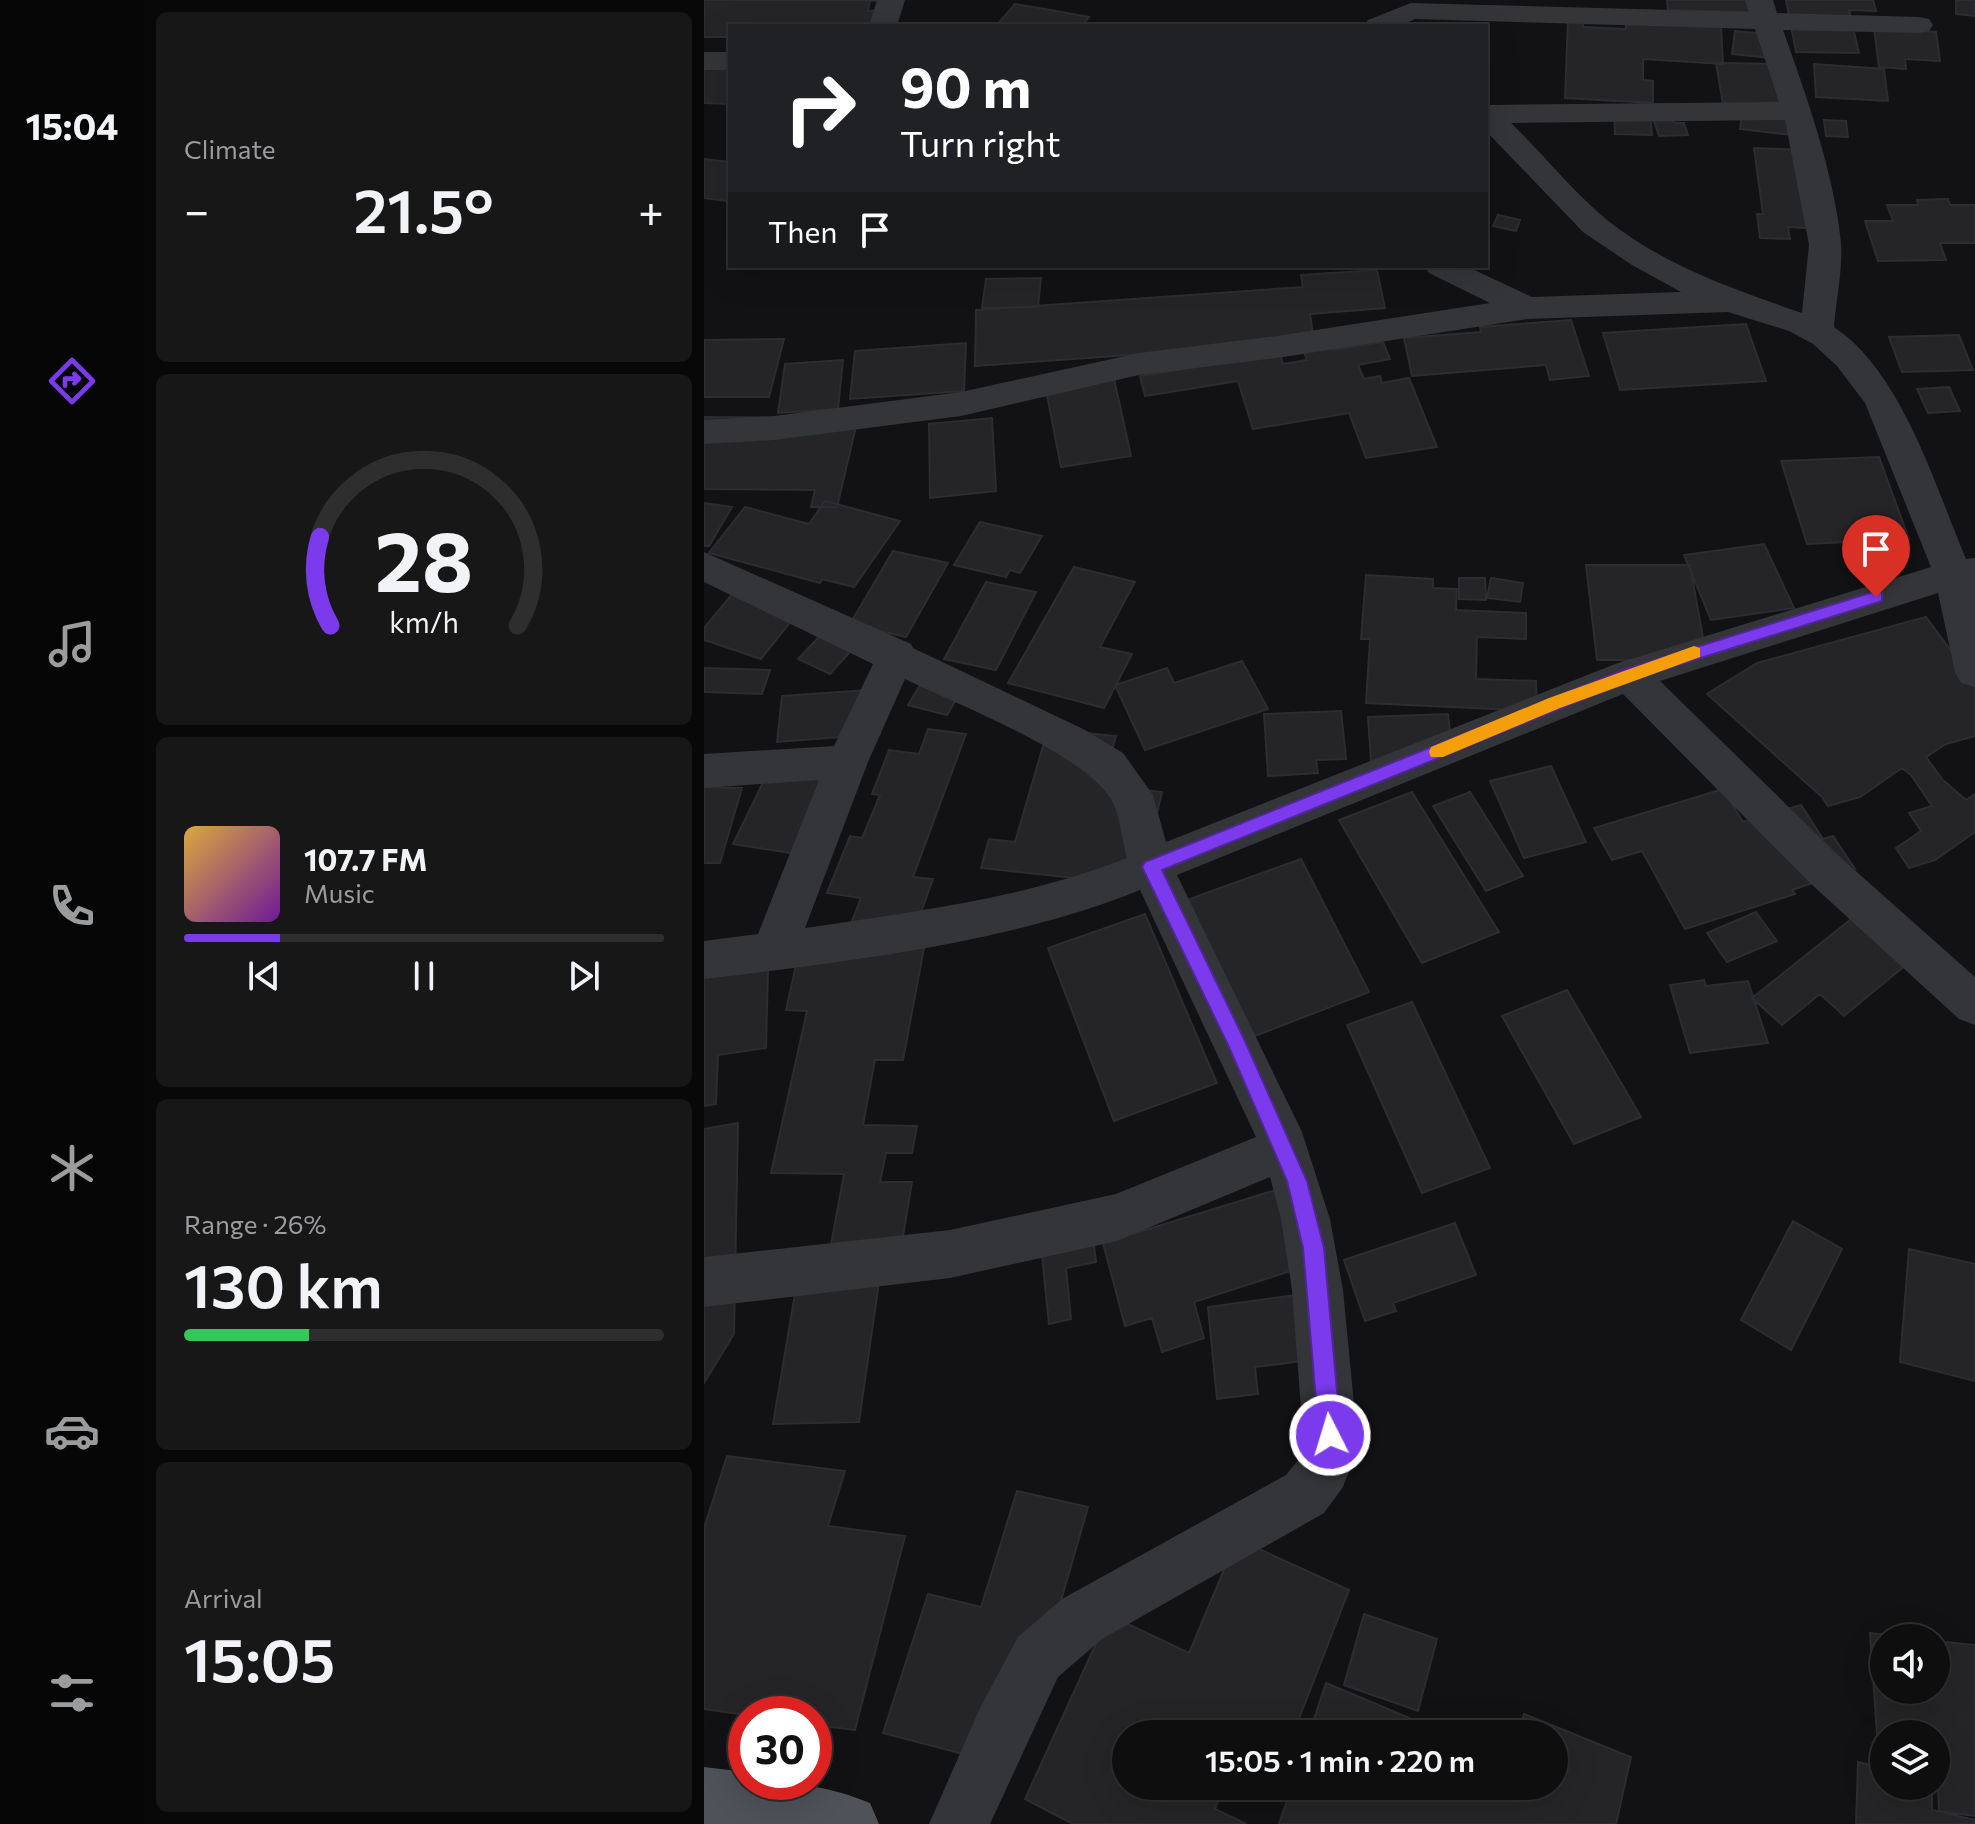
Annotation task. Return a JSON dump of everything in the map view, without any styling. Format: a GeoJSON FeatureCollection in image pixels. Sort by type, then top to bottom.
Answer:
{"type":"FeatureCollection","features":[{"type":"Feature","properties":{"kind":"main road"},"geometry":{"type":"LineString","coordinates":[[719,1807],[769,1804],[849,1824]]}},
{"type":"Feature","properties":{"kind":"street"},"geometry":{"type":"LineString","coordinates":[[884,24],[891,0]]}},
{"type":"Feature","properties":{"kind":"street"},"geometry":{"type":"LineString","coordinates":[[1383,24],[1415,12],[1625,8],[1762,10],[1919,25]]}},
{"type":"Feature","properties":{"kind":"street"},"geometry":{"type":"LineString","coordinates":[[1762,10],[1797,111],[1825,245],[1817,332]]}},
{"type":"Feature","properties":{"kind":"street"},"geometry":{"type":"LineString","coordinates":[[704,61],[728,61]]}},
{"type":"Feature","properties":{"kind":"street"},"geometry":{"type":"LineString","coordinates":[[1488,114],[1797,111]]}},
{"type":"Feature","properties":{"kind":"street"},"geometry":{"type":"LineString","coordinates":[[1488,116],[1594,225],[1613,240],[1731,301],[1792,320],[1817,332],[1835,344],[1866,379],[1882,403],[1964,573],[1975,672]]}},
{"type":"Feature","properties":{"kind":"street"},"geometry":{"type":"LineString","coordinates":[[1444,268],[1527,308]]}},
{"type":"Feature","properties":{"kind":"street"},"geometry":{"type":"LineString","coordinates":[[704,432],[774,428],[961,404],[1139,364],[1277,347],[1527,308],[1731,301]]}},
{"type":"Feature","properties":{"kind":"street"},"geometry":{"type":"LineString","coordinates":[[704,566],[897,655],[1092,752],[1119,775],[1132,795],[1151,867],[1285,1148],[1314,1248],[1330,1435],[1329,1454],[1322,1474],[1305,1494],[1082,1619],[1058,1637],[1038,1657],[1001,1729],[959,1824]]}},
{"type":"Feature","properties":{"kind":"street"},"geometry":{"type":"LineString","coordinates":[[704,960],[774,951],[1048,902],[1106,885],[1629,675],[1964,573]]}},
{"type":"Feature","properties":{"kind":"street"},"geometry":{"type":"LineString","coordinates":[[774,951],[847,762],[897,655]]}},
{"type":"Feature","properties":{"kind":"street"},"geometry":{"type":"LineString","coordinates":[[1629,675],[1825,870],[1975,1005]]}},
{"type":"Feature","properties":{"kind":"street"},"geometry":{"type":"LineString","coordinates":[[704,771],[847,762]]}},
{"type":"Feature","properties":{"kind":"street"},"geometry":{"type":"LineString","coordinates":[[704,1282],[950,1254],[1117,1217],[1285,1148]]}},
{"type":"Feature","properties":{"kind":"building"},"geometry":{"type":"Polygon","coordinates":[[[704,0],[881,0],[870,1],[868,11],[880,10],[877,24],[728,24],[728,37],[704,37],[704,0]]]}},
{"type":"Feature","properties":{"kind":"building"},"geometry":{"type":"Polygon","coordinates":[[[1667,0],[1747,0],[1749,12],[1668,10],[1667,0]]]}},
{"type":"Feature","properties":{"kind":"building"},"geometry":{"type":"Polygon","coordinates":[[[1786,0],[1873,0],[1876,11],[1849,10],[1859,53],[1796,52],[1786,0]]]}},
{"type":"Feature","properties":{"kind":"building"},"geometry":{"type":"Polygon","coordinates":[[[1956,0],[1975,0],[1975,16],[1956,14],[1956,0]]]}},
{"type":"Feature","properties":{"kind":"building"},"geometry":{"type":"Polygon","coordinates":[[[1015,4],[1089,17],[1084,24],[998,24],[1015,4]]]}},
{"type":"Feature","properties":{"kind":"building"},"geometry":{"type":"Polygon","coordinates":[[[1568,18],[1584,19],[1583,27],[1626,29],[1626,20],[1721,26],[1723,64],[1643,59],[1643,80],[1653,81],[1653,103],[1565,98],[1568,18]]]}},
{"type":"Feature","properties":{"kind":"building"},"geometry":{"type":"Polygon","coordinates":[[[1874,28],[1936,32],[1940,61],[1905,59],[1906,69],[1879,67],[1874,28]]]}},
{"type":"Feature","properties":{"kind":"building"},"geometry":{"type":"Polygon","coordinates":[[[1735,31],[1774,35],[1771,58],[1732,54],[1735,31]]]}},
{"type":"Feature","properties":{"kind":"building"},"geometry":{"type":"Polygon","coordinates":[[[704,56],[728,57],[728,104],[704,103],[704,56]]]}},
{"type":"Feature","properties":{"kind":"building"},"geometry":{"type":"Polygon","coordinates":[[[1716,63],[1784,64],[1793,106],[1723,104],[1716,63]]]}},
{"type":"Feature","properties":{"kind":"building"},"geometry":{"type":"Polygon","coordinates":[[[1814,64],[1884,69],[1888,101],[1816,97],[1814,64]]]}},
{"type":"Feature","properties":{"kind":"building"},"geometry":{"type":"Polygon","coordinates":[[[1669,111],[1674,123],[1684,123],[1688,135],[1659,136],[1651,112],[1669,111]]]}},
{"type":"Feature","properties":{"kind":"building"},"geometry":{"type":"Polygon","coordinates":[[[1614,112],[1650,113],[1652,135],[1615,134],[1614,112]]]}},
{"type":"Feature","properties":{"kind":"building"},"geometry":{"type":"Polygon","coordinates":[[[1742,115],[1801,121],[1800,136],[1740,129],[1742,115]]]}},
{"type":"Feature","properties":{"kind":"building"},"geometry":{"type":"Polygon","coordinates":[[[1824,120],[1846,121],[1848,137],[1826,136],[1824,120]]]}},
{"type":"Feature","properties":{"kind":"building"},"geometry":{"type":"Polygon","coordinates":[[[1754,148],[1808,150],[1821,229],[1788,227],[1790,239],[1760,238],[1757,214],[1763,214],[1754,148]]]}},
{"type":"Feature","properties":{"kind":"building"},"geometry":{"type":"Polygon","coordinates":[[[704,159],[728,162],[728,200],[704,198],[704,159]]]}},
{"type":"Feature","properties":{"kind":"building"},"geometry":{"type":"Polygon","coordinates":[[[1948,199],[1950,205],[1975,205],[1975,243],[1940,243],[1946,260],[1878,261],[1865,221],[1893,221],[1887,205],[1918,205],[1917,200],[1948,199]]]}},
{"type":"Feature","properties":{"kind":"building"},"geometry":{"type":"Polygon","coordinates":[[[1498,215],[1520,220],[1516,231],[1493,226],[1498,215]]]}},
{"type":"Feature","properties":{"kind":"building"},"geometry":{"type":"Polygon","coordinates":[[[1377,270],[1385,308],[1310,314],[1314,342],[975,366],[976,310],[1303,287],[1301,275],[1377,270]]]}},
{"type":"Feature","properties":{"kind":"building"},"geometry":{"type":"Polygon","coordinates":[[[1041,278],[1038,307],[982,308],[986,279],[1041,278]]]}},
{"type":"Feature","properties":{"kind":"building"},"geometry":{"type":"Polygon","coordinates":[[[1571,320],[1589,376],[1550,380],[1546,365],[1412,376],[1404,338],[1481,332],[1480,327],[1571,320]]]}},
{"type":"Feature","properties":{"kind":"building"},"geometry":{"type":"Polygon","coordinates":[[[1746,324],[1766,381],[1620,390],[1603,333],[1746,324]]]}},
{"type":"Feature","properties":{"kind":"building"},"geometry":{"type":"Polygon","coordinates":[[[1959,335],[1973,370],[1902,372],[1889,337],[1959,335]]]}},
{"type":"Feature","properties":{"kind":"building"},"geometry":{"type":"Polygon","coordinates":[[[784,339],[769,397],[704,397],[704,340],[784,339]]]}},
{"type":"Feature","properties":{"kind":"building"},"geometry":{"type":"Polygon","coordinates":[[[1331,342],[1334,350],[1383,342],[1390,359],[1358,365],[1364,379],[1380,376],[1382,383],[1409,378],[1437,447],[1366,458],[1349,413],[1253,429],[1238,381],[1145,396],[1140,376],[1280,354],[1283,364],[1307,360],[1302,346],[1331,342]]]}},
{"type":"Feature","properties":{"kind":"building"},"geometry":{"type":"Polygon","coordinates":[[[966,343],[964,391],[850,399],[855,351],[966,343]]]}},
{"type":"Feature","properties":{"kind":"building"},"geometry":{"type":"Polygon","coordinates":[[[843,360],[838,409],[778,413],[785,364],[843,360]]]}},
{"type":"Feature","properties":{"kind":"building"},"geometry":{"type":"Polygon","coordinates":[[[1113,374],[1131,456],[1061,467],[1045,385],[1113,374]]]}},
{"type":"Feature","properties":{"kind":"building"},"geometry":{"type":"Polygon","coordinates":[[[1949,387],[1960,411],[1928,413],[1917,389],[1949,387]]]}},
{"type":"Feature","properties":{"kind":"building"},"geometry":{"type":"Polygon","coordinates":[[[704,417],[858,418],[837,507],[811,507],[815,490],[704,489],[704,417]]]}},
{"type":"Feature","properties":{"kind":"building"},"geometry":{"type":"Polygon","coordinates":[[[992,418],[996,491],[930,498],[929,424],[992,418]]]}},
{"type":"Feature","properties":{"kind":"building"},"geometry":{"type":"Polygon","coordinates":[[[1879,457],[1909,539],[1807,544],[1781,461],[1879,457]]]}},
{"type":"Feature","properties":{"kind":"building"},"geometry":{"type":"Polygon","coordinates":[[[825,501],[900,521],[854,587],[822,579],[820,583],[709,553],[745,507],[809,524],[825,501]]]}},
{"type":"Feature","properties":{"kind":"building"},"geometry":{"type":"Polygon","coordinates":[[[704,503],[732,507],[709,546],[704,546],[704,503]]]}},
{"type":"Feature","properties":{"kind":"building"},"geometry":{"type":"Polygon","coordinates":[[[980,522],[1042,536],[1020,573],[1010,570],[1006,577],[954,565],[980,522]]]}},
{"type":"Feature","properties":{"kind":"building"},"geometry":{"type":"Polygon","coordinates":[[[1764,544],[1794,608],[1711,620],[1684,555],[1764,544]]]}},
{"type":"Feature","properties":{"kind":"building"},"geometry":{"type":"Polygon","coordinates":[[[893,551],[948,563],[906,637],[850,624],[893,551]]]}},
{"type":"Feature","properties":{"kind":"building"},"geometry":{"type":"Polygon","coordinates":[[[1586,565],[1690,565],[1707,660],[1597,660],[1586,565]]]}},
{"type":"Feature","properties":{"kind":"building"},"geometry":{"type":"Polygon","coordinates":[[[1074,567],[1135,582],[1100,647],[1132,654],[1104,708],[1008,683],[1074,567]]]}},
{"type":"Feature","properties":{"kind":"building"},"geometry":{"type":"Polygon","coordinates":[[[1366,575],[1433,579],[1433,588],[1457,589],[1456,610],[1526,613],[1526,639],[1477,637],[1476,679],[1536,681],[1537,711],[1366,703],[1370,639],[1361,639],[1366,575]]]}},
{"type":"Feature","properties":{"kind":"building"},"geometry":{"type":"Polygon","coordinates":[[[1459,578],[1485,578],[1486,600],[1459,599],[1459,578]]]}},
{"type":"Feature","properties":{"kind":"building"},"geometry":{"type":"Polygon","coordinates":[[[1491,578],[1523,583],[1520,602],[1487,598],[1491,578]]]}},
{"type":"Feature","properties":{"kind":"building"},"geometry":{"type":"Polygon","coordinates":[[[743,581],[807,601],[761,659],[704,640],[704,628],[743,581]]]}},
{"type":"Feature","properties":{"kind":"building"},"geometry":{"type":"Polygon","coordinates":[[[986,582],[1036,592],[996,670],[944,659],[986,582]]]}},
{"type":"Feature","properties":{"kind":"building"},"geometry":{"type":"Polygon","coordinates":[[[1926,617],[1975,683],[1975,736],[1946,744],[1926,757],[1943,780],[1966,800],[1975,794],[1975,832],[1935,860],[1909,868],[1896,848],[1921,831],[1909,813],[1932,806],[1911,775],[1902,768],[1860,797],[1828,806],[1822,797],[1707,694],[1757,663],[1926,617]]]}},
{"type":"Feature","properties":{"kind":"building"},"geometry":{"type":"Polygon","coordinates":[[[836,619],[868,632],[830,674],[798,659],[836,619]]]}},
{"type":"Feature","properties":{"kind":"building"},"geometry":{"type":"Polygon","coordinates":[[[1242,661],[1268,709],[1145,750],[1115,685],[1167,668],[1174,683],[1242,661]]]}},
{"type":"Feature","properties":{"kind":"building"},"geometry":{"type":"Polygon","coordinates":[[[704,668],[770,670],[762,694],[704,692],[704,668]]]}},
{"type":"Feature","properties":{"kind":"building"},"geometry":{"type":"Polygon","coordinates":[[[923,680],[962,689],[947,715],[908,705],[923,680]]]}},
{"type":"Feature","properties":{"kind":"building"},"geometry":{"type":"Polygon","coordinates":[[[883,689],[880,734],[777,742],[782,696],[883,689]]]}},
{"type":"Feature","properties":{"kind":"building"},"geometry":{"type":"Polygon","coordinates":[[[1341,711],[1346,759],[1316,760],[1318,773],[1268,776],[1264,714],[1341,711]]]}},
{"type":"Feature","properties":{"kind":"building"},"geometry":{"type":"Polygon","coordinates":[[[1448,714],[1453,759],[1371,762],[1368,717],[1448,714]]]}},
{"type":"Feature","properties":{"kind":"building"},"geometry":{"type":"Polygon","coordinates":[[[928,729],[966,734],[913,877],[933,879],[909,945],[846,936],[861,898],[827,893],[850,836],[862,838],[880,795],[872,794],[889,750],[919,754],[928,729]]]}},
{"type":"Feature","properties":{"kind":"building"},"geometry":{"type":"Polygon","coordinates":[[[1048,729],[1116,736],[1102,785],[1162,792],[1140,885],[981,868],[989,839],[1015,842],[1048,729]]]}},
{"type":"Feature","properties":{"kind":"building"},"geometry":{"type":"Polygon","coordinates":[[[1551,766],[1586,842],[1524,858],[1490,781],[1551,766]]]}},
{"type":"Feature","properties":{"kind":"building"},"geometry":{"type":"Polygon","coordinates":[[[769,770],[838,782],[803,855],[733,844],[769,770]]]}},
{"type":"Feature","properties":{"kind":"building"},"geometry":{"type":"Polygon","coordinates":[[[704,787],[742,788],[720,863],[704,863],[704,787]]]}},
{"type":"Feature","properties":{"kind":"building"},"geometry":{"type":"Polygon","coordinates":[[[1723,789],[1743,822],[1801,805],[1823,839],[1833,836],[1855,869],[1792,890],[1795,894],[1685,929],[1642,851],[1612,860],[1594,828],[1723,789]]]}},
{"type":"Feature","properties":{"kind":"building"},"geometry":{"type":"Polygon","coordinates":[[[1412,792],[1499,932],[1422,963],[1339,820],[1412,792]]]}},
{"type":"Feature","properties":{"kind":"building"},"geometry":{"type":"Polygon","coordinates":[[[1470,792],[1523,876],[1486,891],[1433,806],[1470,792]]]}},
{"type":"Feature","properties":{"kind":"building"},"geometry":{"type":"Polygon","coordinates":[[[1301,859],[1369,992],[1247,1039],[1184,901],[1301,859]]]}},
{"type":"Feature","properties":{"kind":"building"},"geometry":{"type":"Polygon","coordinates":[[[1870,904],[1924,950],[1844,1016],[1820,994],[1782,1025],[1752,998],[1870,904]]]}},
{"type":"Feature","properties":{"kind":"building"},"geometry":{"type":"Polygon","coordinates":[[[1756,912],[1777,941],[1727,962],[1707,933],[1756,912]]]}},
{"type":"Feature","properties":{"kind":"building"},"geometry":{"type":"Polygon","coordinates":[[[1145,914],[1217,1083],[1114,1121],[1048,948],[1145,914]]]}},
{"type":"Feature","properties":{"kind":"building"},"geometry":{"type":"Polygon","coordinates":[[[800,947],[924,948],[903,1060],[875,1060],[863,1125],[917,1126],[912,1153],[886,1153],[880,1182],[912,1182],[898,1266],[827,1266],[844,1174],[771,1173],[807,1011],[786,1010],[800,947]]]}},
{"type":"Feature","properties":{"kind":"building"},"geometry":{"type":"Polygon","coordinates":[[[768,969],[766,1048],[718,1055],[716,1104],[704,1106],[704,978],[768,969]]]}},
{"type":"Feature","properties":{"kind":"building"},"geometry":{"type":"Polygon","coordinates":[[[1704,980],[1706,986],[1748,981],[1768,1043],[1690,1053],[1670,985],[1704,980]]]}},
{"type":"Feature","properties":{"kind":"building"},"geometry":{"type":"Polygon","coordinates":[[[1567,990],[1641,1117],[1574,1144],[1502,1016],[1567,990]]]}},
{"type":"Feature","properties":{"kind":"building"},"geometry":{"type":"Polygon","coordinates":[[[1412,1002],[1490,1168],[1422,1193],[1347,1025],[1412,1002]]]}},
{"type":"Feature","properties":{"kind":"building"},"geometry":{"type":"Polygon","coordinates":[[[738,1123],[734,1334],[704,1383],[704,1129],[738,1123]]]}},
{"type":"Feature","properties":{"kind":"building"},"geometry":{"type":"Polygon","coordinates":[[[1305,1181],[1331,1258],[1194,1302],[1204,1338],[1162,1352],[1152,1318],[1125,1326],[1103,1243],[1305,1181]]]}},
{"type":"Feature","properties":{"kind":"building"},"geometry":{"type":"Polygon","coordinates":[[[1793,1221],[1842,1249],[1791,1350],[1741,1320],[1793,1221]]]}},
{"type":"Feature","properties":{"kind":"building"},"geometry":{"type":"Polygon","coordinates":[[[1455,1223],[1476,1275],[1393,1303],[1396,1311],[1365,1321],[1344,1260],[1455,1223]]]}},
{"type":"Feature","properties":{"kind":"building"},"geometry":{"type":"Polygon","coordinates":[[[1093,1237],[1096,1262],[1066,1268],[1071,1319],[1049,1324],[1041,1246],[1093,1237]]]}},
{"type":"Feature","properties":{"kind":"building"},"geometry":{"type":"Polygon","coordinates":[[[1909,1249],[1975,1264],[1975,1381],[1900,1362],[1909,1249]]]}},
{"type":"Feature","properties":{"kind":"building"},"geometry":{"type":"Polygon","coordinates":[[[880,1275],[859,1422],[773,1424],[798,1276],[880,1275]]]}},
{"type":"Feature","properties":{"kind":"building"},"geometry":{"type":"Polygon","coordinates":[[[1326,1291],[1335,1357],[1255,1367],[1258,1394],[1217,1399],[1208,1307],[1326,1291]]]}},
{"type":"Feature","properties":{"kind":"building"},"geometry":{"type":"Polygon","coordinates":[[[727,1456],[845,1471],[828,1526],[905,1536],[855,1730],[832,1727],[832,1696],[728,1696],[728,1712],[704,1709],[704,1528],[727,1456]]]}},
{"type":"Feature","properties":{"kind":"building"},"geometry":{"type":"Polygon","coordinates":[[[1017,1491],[1088,1507],[1013,1767],[883,1733],[928,1594],[981,1607],[1017,1491]]]}},
{"type":"Feature","properties":{"kind":"building"},"geometry":{"type":"Polygon","coordinates":[[[1237,1539],[1349,1590],[1298,1720],[1112,1720],[1112,1800],[1219,1800],[1215,1809],[1246,1824],[1073,1824],[1025,1799],[1109,1615],[1189,1653],[1237,1539]]]}},
{"type":"Feature","properties":{"kind":"building"},"geometry":{"type":"Polygon","coordinates":[[[1364,1614],[1437,1639],[1418,1711],[1344,1685],[1364,1614]]]}},
{"type":"Feature","properties":{"kind":"building"},"geometry":{"type":"Polygon","coordinates":[[[1950,1642],[1975,1645],[1975,1816],[1939,1811],[1939,1800],[1950,1800],[1950,1720],[1876,1720],[1875,1704],[1950,1704],[1950,1642]]]}},
{"type":"Feature","properties":{"kind":"building"},"geometry":{"type":"Polygon","coordinates":[[[1326,1683],[1412,1719],[1412,1720],[1314,1720],[1326,1683]]]}},
{"type":"Feature","properties":{"kind":"building"},"geometry":{"type":"Polygon","coordinates":[[[1524,1714],[1539,1720],[1522,1720],[1524,1714]]]}},
{"type":"Feature","properties":{"kind":"building"},"geometry":{"type":"Polygon","coordinates":[[[1568,1732],[1631,1757],[1616,1824],[1279,1824],[1287,1800],[1568,1800],[1568,1732]]]}},
{"type":"Feature","properties":{"kind":"building"},"geometry":{"type":"Polygon","coordinates":[[[1858,1762],[1870,1765],[1870,1800],[1932,1800],[1932,1810],[1975,1820],[1975,1824],[1856,1824],[1858,1762]]]}},
{"type":"Feature","properties":{"kind":"slow traffic"},"geometry":{"type":"LineString","coordinates":[[1437,752],[1555,703],[1694,653]]}},
{"type":"Feature","properties":{"kind":"route"},"geometry":{"type":"LineString","coordinates":[[1330,1435],[1314,1248],[1297,1181],[1238,1045],[1151,867],[1629,675],[1876,597]]}}]}
